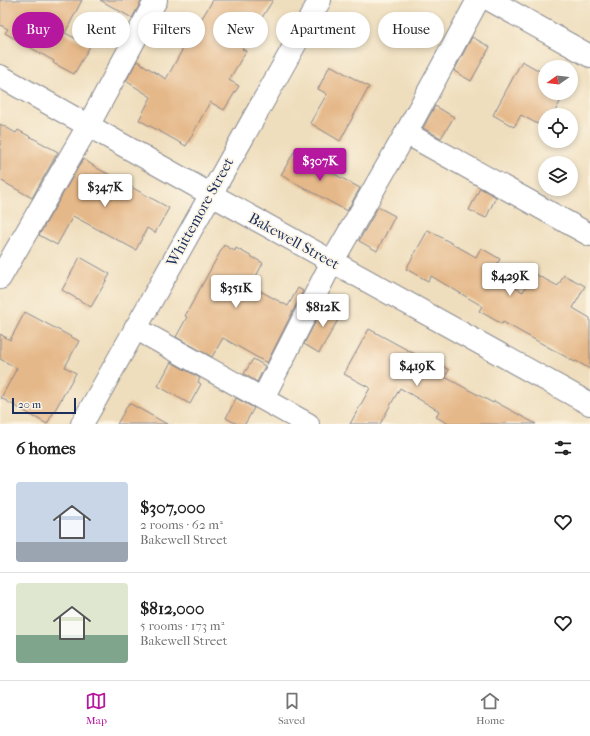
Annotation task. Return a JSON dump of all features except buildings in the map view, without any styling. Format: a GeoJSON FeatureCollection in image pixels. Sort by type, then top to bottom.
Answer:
{"type":"FeatureCollection","features":[{"type":"Feature","properties":{"kind":"street"},"geometry":{"type":"LineString","coordinates":[[3,266],[88,126],[156,0]]}},
{"type":"Feature","properties":{"kind":"street","name":"Whittemore Street"},"geometry":{"type":"LineString","coordinates":[[82,424],[320,0]]}},
{"type":"Feature","properties":{"kind":"street"},"geometry":{"type":"LineString","coordinates":[[263,398],[332,262],[406,133],[478,0]]}},
{"type":"Feature","properties":{"kind":"street"},"geometry":{"type":"LineString","coordinates":[[490,0],[590,56]]}},
{"type":"Feature","properties":{"kind":"street","name":"Bakewell Street"},"geometry":{"type":"LineString","coordinates":[[0,76],[332,262],[590,404]]}},
{"type":"Feature","properties":{"kind":"street"},"geometry":{"type":"LineString","coordinates":[[406,133],[590,235]]}},
{"type":"Feature","properties":{"kind":"street"},"geometry":{"type":"LineString","coordinates":[[135,328],[308,424]]}}]}
